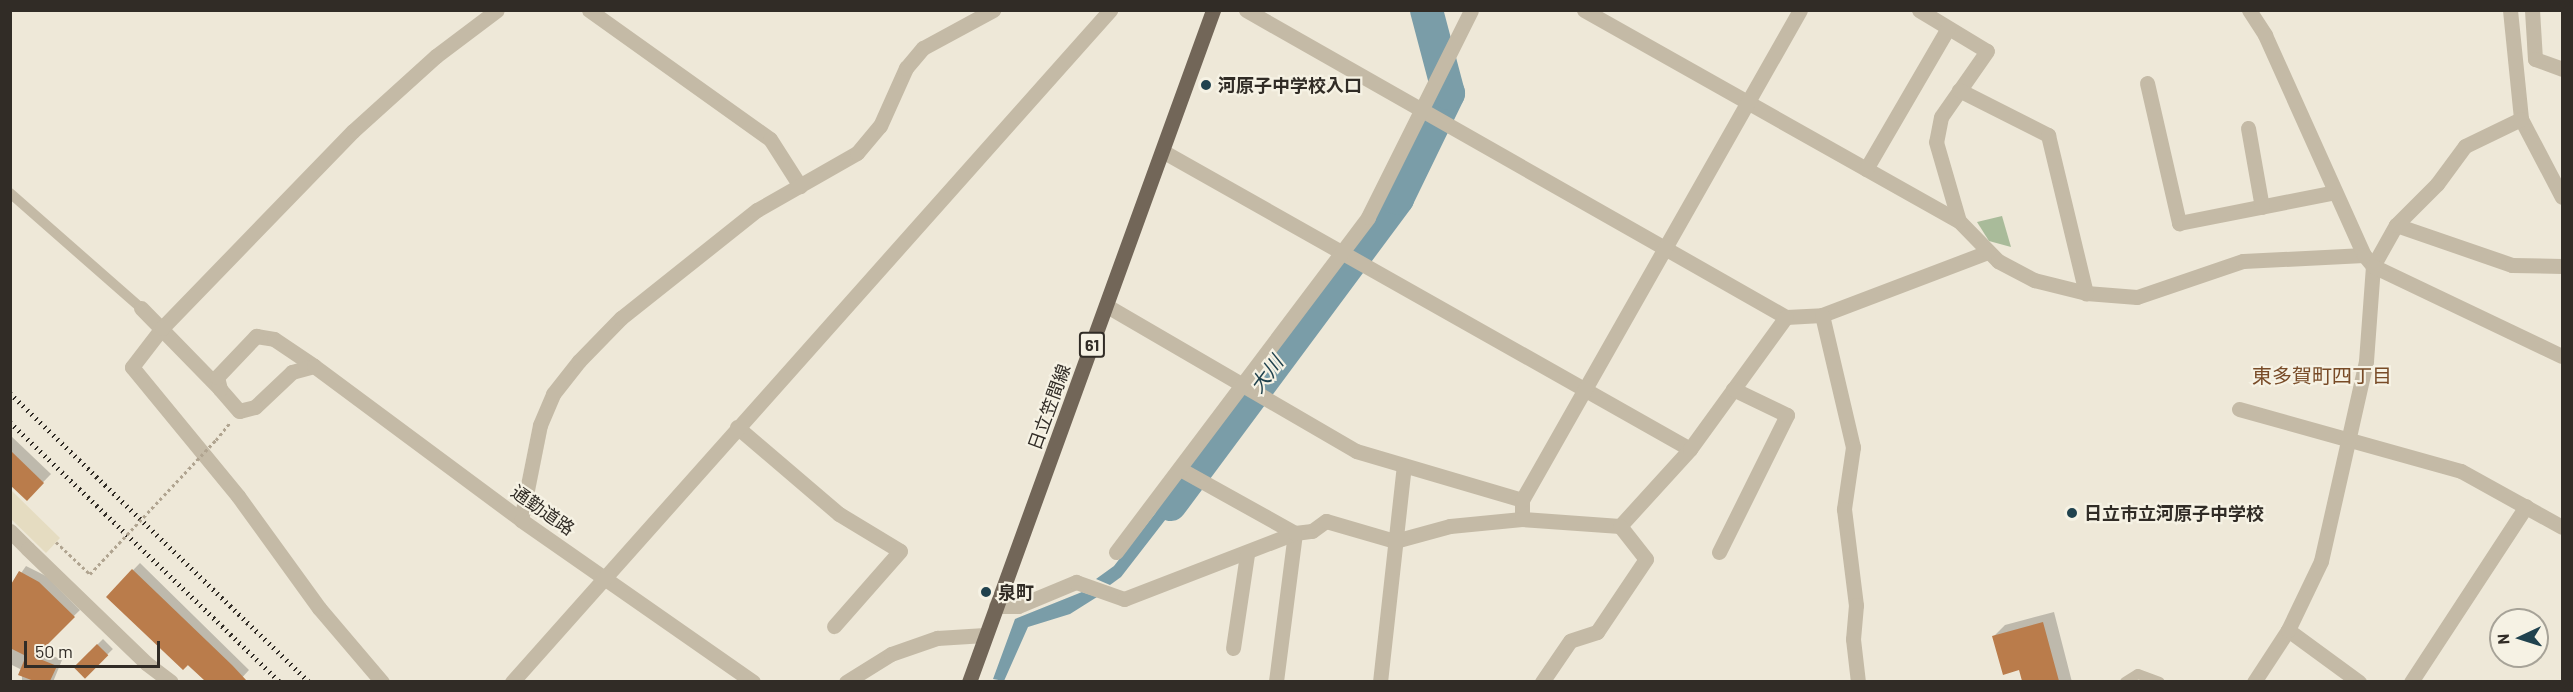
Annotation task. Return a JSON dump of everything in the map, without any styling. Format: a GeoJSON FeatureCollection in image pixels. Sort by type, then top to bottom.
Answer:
{"type":"FeatureCollection","features":[{"type":"Feature","properties":{"kind":"main road","name":"日立笠間線"},"geometry":{"type":"LineString","coordinates":[[969,681],[1164,152],[1213,10]]}},
{"type":"Feature","properties":{"kind":"street"},"geometry":{"type":"LineString","coordinates":[[382,681],[319,608],[238,496],[132,367],[162,328],[353,131],[436,56],[497,10]]}},
{"type":"Feature","properties":{"kind":"street"},"geometry":{"type":"LineString","coordinates":[[589,10],[770,139],[800,186]]}},
{"type":"Feature","properties":{"kind":"street"},"geometry":{"type":"LineString","coordinates":[[521,520],[540,425],[553,394],[579,361],[621,318],[680,268],[757,210],[857,153],[880,126],[906,68],[923,48],[993,10]]}},
{"type":"Feature","properties":{"kind":"street"},"geometry":{"type":"LineString","coordinates":[[512,681],[1110,10]]}},
{"type":"Feature","properties":{"kind":"street"},"geometry":{"type":"LineString","coordinates":[[1246,10],[1786,316],[1822,315],[1988,252]]}},
{"type":"Feature","properties":{"kind":"street"},"geometry":{"type":"LineString","coordinates":[[1116,552],[1187,473],[1350,257],[1368,217],[1432,114],[1436,79],[1471,10]]}},
{"type":"Feature","properties":{"kind":"street"},"geometry":{"type":"LineString","coordinates":[[1584,10],[1959,221],[1988,252],[2034,280],[2086,293],[2137,297],[2243,261],[2369,261],[2562,356]]}},
{"type":"Feature","properties":{"kind":"street"},"geometry":{"type":"LineString","coordinates":[[1522,519],[1522,500],[1800,10]]}},
{"type":"Feature","properties":{"kind":"street"},"geometry":{"type":"LineString","coordinates":[[1919,10],[1987,51],[1941,117],[1936,142],[1959,221]]}},
{"type":"Feature","properties":{"kind":"street"},"geometry":{"type":"LineString","coordinates":[[2249,10],[2265,35],[2335,192],[2369,261],[2366,361],[2321,561],[2288,630],[2254,681]]}},
{"type":"Feature","properties":{"kind":"street"},"geometry":{"type":"LineString","coordinates":[[2510,10],[2521,119],[2562,197]]}},
{"type":"Feature","properties":{"kind":"street"},"geometry":{"type":"LineString","coordinates":[[2532,10],[2535,59],[2562,69]]}},
{"type":"Feature","properties":{"kind":"street"},"geometry":{"type":"LineString","coordinates":[[1866,169],[1948,28]]}},
{"type":"Feature","properties":{"kind":"street"},"geometry":{"type":"LineString","coordinates":[[2147,83],[2179,223],[2335,192]]}},
{"type":"Feature","properties":{"kind":"street"},"geometry":{"type":"LineString","coordinates":[[1959,90],[2048,135],[2086,293]]}},
{"type":"Feature","properties":{"kind":"street"},"geometry":{"type":"LineString","coordinates":[[2369,261],[2396,225],[2437,184],[2465,146],[2521,119]]}},
{"type":"Feature","properties":{"kind":"street"},"geometry":{"type":"LineString","coordinates":[[2248,128],[2262,207]]}},
{"type":"Feature","properties":{"kind":"street"},"geometry":{"type":"LineString","coordinates":[[1164,152],[1583,392],[1690,449]]}},
{"type":"Feature","properties":{"kind":"street"},"geometry":{"type":"LineString","coordinates":[[2396,225],[2511,265],[2562,266]]}},
{"type":"Feature","properties":{"kind":"street"},"geometry":{"type":"LineString","coordinates":[[1107,306],[1356,451],[1522,500]]}},
{"type":"Feature","properties":{"kind":"street"},"geometry":{"type":"LineString","coordinates":[[141,308],[239,411],[255,407],[291,372],[314,366]]}},
{"type":"Feature","properties":{"kind":"street"},"geometry":{"type":"LineString","coordinates":[[1822,315],[1853,447],[1844,509],[1856,605],[1853,639],[1858,681]]}},
{"type":"Feature","properties":{"kind":"street"},"geometry":{"type":"LineString","coordinates":[[1620,526],[1690,449],[1786,316]]}},
{"type":"Feature","properties":{"kind":"street","name":"通勤道路"},"geometry":{"type":"LineString","coordinates":[[220,389],[217,377],[256,336],[274,339],[314,366],[521,520],[753,681]]}},
{"type":"Feature","properties":{"kind":"street"},"geometry":{"type":"LineString","coordinates":[[1719,552],[1787,416],[1733,389]]}},
{"type":"Feature","properties":{"kind":"street"},"geometry":{"type":"LineString","coordinates":[[2239,409],[2349,443],[2461,471],[2562,527]]}},
{"type":"Feature","properties":{"kind":"street"},"geometry":{"type":"LineString","coordinates":[[737,428],[838,514],[900,551],[834,626]]}},
{"type":"Feature","properties":{"kind":"street"},"geometry":{"type":"LineString","coordinates":[[1380,681],[1404,466]]}},
{"type":"Feature","properties":{"kind":"street"},"geometry":{"type":"LineString","coordinates":[[1187,473],[1295,533]]}},
{"type":"Feature","properties":{"kind":"street"},"geometry":{"type":"LineString","coordinates":[[2411,681],[2526,506]]}},
{"type":"Feature","properties":{"kind":"street"},"geometry":{"type":"LineString","coordinates":[[996,606],[1018,606],[1076,582],[1124,599],[1247,554],[1295,533],[1312,531],[1326,521],[1395,540],[1450,526],[1522,519],[1620,526],[1646,559],[1597,632],[1570,641],[1542,681]]}},
{"type":"Feature","properties":{"kind":"street"},"geometry":{"type":"LineString","coordinates":[[1276,681],[1295,533]]}},
{"type":"Feature","properties":{"kind":"street"},"geometry":{"type":"LineString","coordinates":[[15,543],[146,663],[171,681]]}},
{"type":"Feature","properties":{"kind":"street"},"geometry":{"type":"LineString","coordinates":[[1233,648],[1247,554]]}},
{"type":"Feature","properties":{"kind":"street"},"geometry":{"type":"LineString","coordinates":[[2288,630],[2359,681]]}},
{"type":"Feature","properties":{"kind":"street"},"geometry":{"type":"LineString","coordinates":[[846,681],[891,654],[937,638],[985,635]]}},
{"type":"Feature","properties":{"kind":"lane"},"geometry":{"type":"LineString","coordinates":[[10,193],[141,308]]}},
{"type":"Feature","properties":{"kind":"lane"},"geometry":{"type":"LineString","coordinates":[[2125,681],[2139,674],[2160,681]]}},
{"type":"Feature","properties":{"kind":"path"},"geometry":{"type":"LineString","coordinates":[[56,542],[90,574],[216,440],[239,411]]}},
{"type":"Feature","properties":{"kind":"green space"},"geometry":{"type":"Polygon","coordinates":[[[2002,216],[2011,247],[1989,241],[1977,222],[2002,216]]]}},
{"type":"Feature","properties":{"kind":"shaded area"},"geometry":{"type":"Polygon","coordinates":[[[11,490],[60,538],[46,553],[11,519],[11,490]]]}},
{"type":"Feature","properties":{"kind":"water"},"geometry":{"type":"Polygon","coordinates":[[[1182,479],[1193,484],[1121,577],[1110,585],[1096,579],[1114,566],[1182,479]]]}},
{"type":"Feature","properties":{"kind":"water"},"geometry":{"type":"Polygon","coordinates":[[[1082,592],[1097,597],[1070,614],[1028,627],[1004,681],[993,679],[1015,619],[1082,592]]]}},
{"type":"Feature","properties":{"kind":"building"},"geometry":{"type":"Polygon","coordinates":[[[10,450],[44,483],[27,501],[10,485],[10,450]]]}},
{"type":"Feature","properties":{"kind":"building"},"geometry":{"type":"Polygon","coordinates":[[[132,569],[247,681],[205,681],[188,665],[183,670],[106,597],[132,569]]]}},
{"type":"Feature","properties":{"kind":"building"},"geometry":{"type":"Polygon","coordinates":[[[19,571],[39,582],[75,617],[35,657],[57,666],[50,681],[34,681],[18,675],[26,656],[10,648],[10,586],[19,571]]]}},
{"type":"Feature","properties":{"kind":"building"},"geometry":{"type":"Polygon","coordinates":[[[2043,622],[2059,681],[2022,681],[2019,670],[2003,675],[1992,636],[2043,622]]]}},
{"type":"Feature","properties":{"kind":"building"},"geometry":{"type":"Polygon","coordinates":[[[97,644],[108,655],[85,679],[74,667],[97,644]]]}},
{"type":"Feature","properties":{"kind":"waterway","name":"大川"},"geometry":{"type":"LineString","coordinates":[[1170,504],[1397,198],[1448,93],[1426,10]]}},
{"type":"Feature","properties":{"kind":"railway"},"geometry":{"type":"LineString","coordinates":[[10,393],[309,682]]}},
{"type":"Feature","properties":{"kind":"railway"},"geometry":{"type":"LineString","coordinates":[[10,422],[280,682]]}},
{"type":"Feature","properties":{"kind":"place","name":"河原子中学校入口"},"geometry":{"type":"Point","coordinates":[1206,85]}},
{"type":"Feature","properties":{"kind":"place","name":"日立市立河原子中学校"},"geometry":{"type":"Point","coordinates":[2072,513]}},
{"type":"Feature","properties":{"kind":"place","name":"泉町"},"geometry":{"type":"Point","coordinates":[986,592]}},
{"type":"Feature","properties":{"kind":"district","name":"東多賀町四丁目"},"geometry":{"type":"Point","coordinates":[2322,375]}}]}
